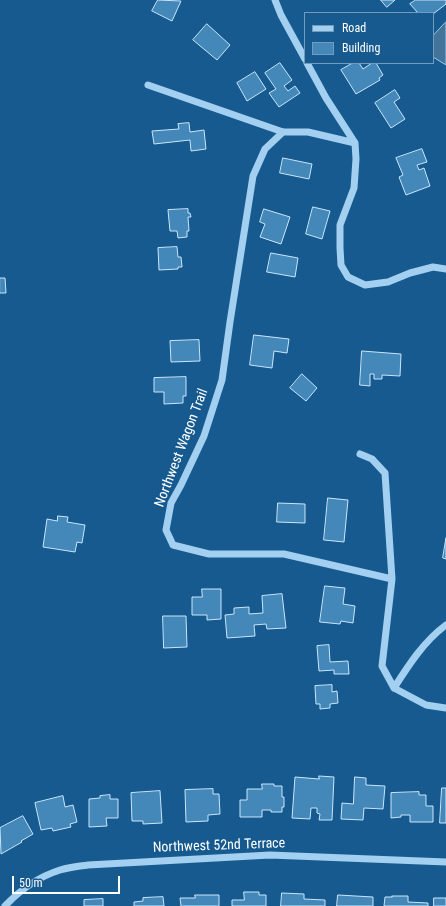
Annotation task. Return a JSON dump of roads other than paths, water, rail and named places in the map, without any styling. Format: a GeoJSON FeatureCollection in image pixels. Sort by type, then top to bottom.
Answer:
{"type":"FeatureCollection","features":[{"type":"Feature","properties":{"kind":"street"},"geometry":{"type":"LineString","coordinates":[[275,0],[281,15],[304,57]]}},
{"type":"Feature","properties":{"kind":"street"},"geometry":{"type":"LineString","coordinates":[[308,64],[326,98],[355,143],[356,158],[354,188],[340,225],[341,264],[348,277],[365,285],[388,282],[410,273],[433,267],[446,269]]}},
{"type":"Feature","properties":{"kind":"street"},"geometry":{"type":"LineString","coordinates":[[148,85],[283,132],[308,132],[355,143]]}},
{"type":"Feature","properties":{"kind":"street","name":"Northwest Wagon Trail"},"geometry":{"type":"LineString","coordinates":[[283,132],[265,149],[254,176],[222,380],[204,436],[171,503],[166,530],[173,545],[209,554],[284,554],[392,579]]}},
{"type":"Feature","properties":{"kind":"street"},"geometry":{"type":"LineString","coordinates":[[360,454],[372,459],[386,473],[392,579],[382,666],[394,688],[426,705],[446,708]]}},
{"type":"Feature","properties":{"kind":"street"},"geometry":{"type":"LineString","coordinates":[[394,688],[411,661],[438,631],[446,625]]}},
{"type":"Feature","properties":{"kind":"street","name":"Northwest 52nd Terrace"},"geometry":{"type":"LineString","coordinates":[[5,906],[21,891],[39,878],[60,869],[88,865],[270,855],[446,862]]}},
{"type":"Feature","properties":{"kind":"water"},"geometry":{"type":"Polygon","coordinates":[[[446,22],[446,65],[434,58],[434,35],[446,22]]]}}]}
